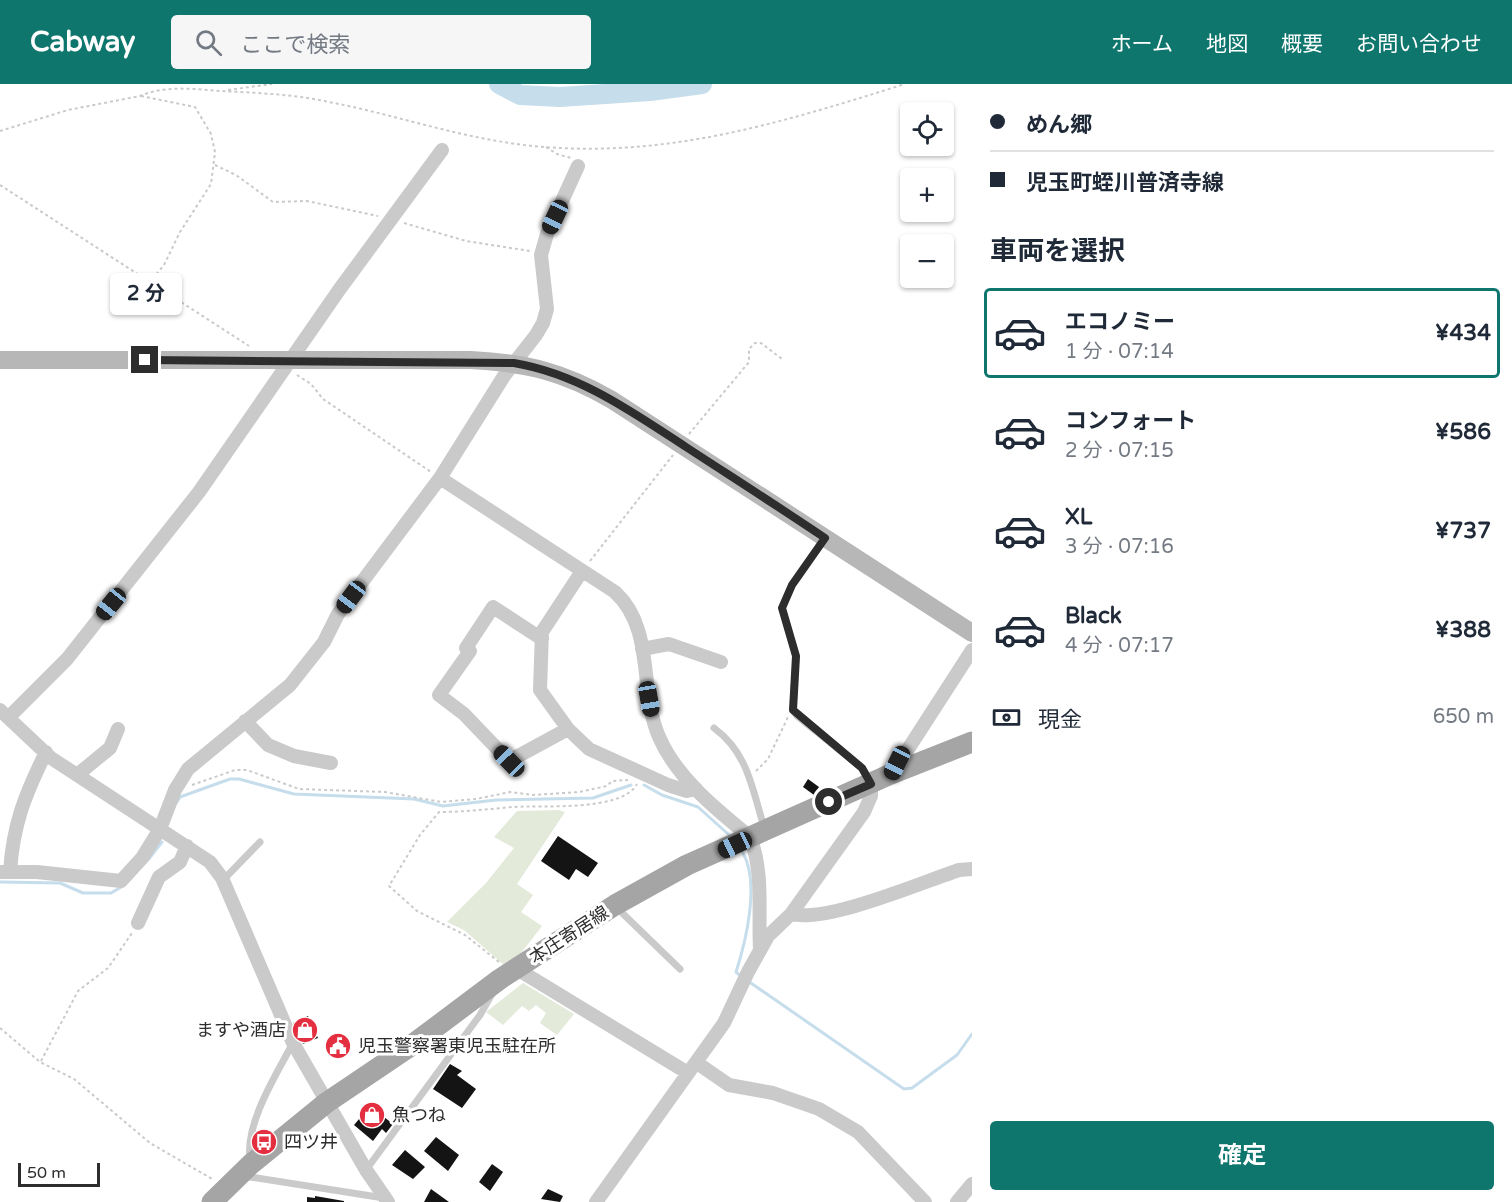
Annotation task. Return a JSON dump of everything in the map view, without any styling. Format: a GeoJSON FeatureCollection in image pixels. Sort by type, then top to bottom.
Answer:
{"type":"FeatureCollection","features":[{"type":"Feature","properties":{"kind":"main road"},"geometry":{"type":"LineString","coordinates":[[0,360],[254,359],[289,364],[514,363],[540,368],[590,387],[972,633]]}},
{"type":"Feature","properties":{"kind":"main road","name":"本庄寄居線"},"geometry":{"type":"LineString","coordinates":[[232,1182],[326,1102],[412,1045],[510,974],[615,905],[687,865],[757,833],[891,774],[972,742]]}},
{"type":"Feature","properties":{"kind":"street"},"geometry":{"type":"LineString","coordinates":[[387,1200],[366,1170],[293,1043],[222,878],[210,862],[77,775],[46,752],[5,713],[67,659],[192,502],[390,219],[442,150]]}},
{"type":"Feature","properties":{"kind":"street"},"geometry":{"type":"LineString","coordinates":[[46,752],[20,809],[5,872],[37,872],[121,881],[142,858],[160,829],[175,790],[188,769],[290,685],[324,642],[338,614],[440,478],[514,363],[543,323],[547,309],[542,252],[547,234],[578,166]]}},
{"type":"Feature","properties":{"kind":"street"},"geometry":{"type":"LineString","coordinates":[[440,478],[615,592],[631,609],[642,649],[653,720],[660,741],[696,789],[757,833],[760,949]]}},
{"type":"Feature","properties":{"kind":"street"},"geometry":{"type":"LineString","coordinates":[[582,571],[542,632],[540,690],[568,729],[589,749],[687,791],[696,789]]}},
{"type":"Feature","properties":{"kind":"street"},"geometry":{"type":"LineString","coordinates":[[542,639],[493,607],[466,648],[470,651],[439,695],[464,714],[509,761],[568,729]]}},
{"type":"Feature","properties":{"kind":"street"},"geometry":{"type":"LineString","coordinates":[[642,649],[669,644],[721,662]]}},
{"type":"Feature","properties":{"kind":"street"},"geometry":{"type":"LineString","coordinates":[[891,774],[972,650]]}},
{"type":"Feature","properties":{"kind":"street"},"geometry":{"type":"LineString","coordinates":[[245,721],[268,745],[294,756],[331,763]]}},
{"type":"Feature","properties":{"kind":"street"},"geometry":{"type":"LineString","coordinates":[[77,775],[110,748],[118,729]]}},
{"type":"Feature","properties":{"kind":"street"},"geometry":{"type":"LineString","coordinates":[[603,1201],[724,1023],[768,936],[791,914],[864,812],[872,796],[871,784]]}},
{"type":"Feature","properties":{"kind":"street"},"geometry":{"type":"LineString","coordinates":[[138,923],[159,877],[180,862],[187,846]]}},
{"type":"Feature","properties":{"kind":"street"},"geometry":{"type":"LineString","coordinates":[[791,914],[804,917],[842,909],[959,870],[972,869]]}},
{"type":"Feature","properties":{"kind":"street"},"geometry":{"type":"LineString","coordinates":[[510,974],[729,1085],[773,1092],[819,1109],[858,1132],[926,1202]]}},
{"type":"Feature","properties":{"kind":"street"},"geometry":{"type":"LineString","coordinates":[[957,1202],[972,1184]]}},
{"type":"Feature","properties":{"kind":"lane"},"geometry":{"type":"LineString","coordinates":[[825,538],[792,585],[782,608],[796,656],[793,710],[862,768],[871,784]]}},
{"type":"Feature","properties":{"kind":"lane"},"geometry":{"type":"LineString","coordinates":[[714,728],[735,746],[737,755],[749,775],[757,833]]}},
{"type":"Feature","properties":{"kind":"lane"},"geometry":{"type":"LineString","coordinates":[[222,878],[228,875],[260,842]]}},
{"type":"Feature","properties":{"kind":"lane"},"geometry":{"type":"LineString","coordinates":[[615,905],[680,969]]}},
{"type":"Feature","properties":{"kind":"lane"},"geometry":{"type":"LineString","coordinates":[[366,1170],[510,974]]}},
{"type":"Feature","properties":{"kind":"lane"},"geometry":{"type":"LineString","coordinates":[[293,1043],[265,1097],[232,1182],[387,1200]]}},
{"type":"Feature","properties":{"kind":"path"},"geometry":{"type":"LineString","coordinates":[[222,91],[272,84]]}},
{"type":"Feature","properties":{"kind":"path"},"geometry":{"type":"LineString","coordinates":[[0,131],[68,110],[140,96],[154,90],[222,91],[292,95],[321,100],[447,132],[546,147],[611,149],[671,145],[747,131],[905,84]]}},
{"type":"Feature","properties":{"kind":"path"},"geometry":{"type":"LineString","coordinates":[[140,96],[189,104],[200,112],[211,134],[215,152],[215,165],[206,194],[180,232],[164,265],[149,283]]}},
{"type":"Feature","properties":{"kind":"path"},"geometry":{"type":"LineString","coordinates":[[546,147],[556,154],[575,160],[578,166]]}},
{"type":"Feature","properties":{"kind":"path"},"geometry":{"type":"LineString","coordinates":[[215,165],[236,176],[273,202],[291,204],[308,201],[390,219],[466,242],[542,252]]}},
{"type":"Feature","properties":{"kind":"path"},"geometry":{"type":"LineString","coordinates":[[0,185],[248,345],[254,359]]}},
{"type":"Feature","properties":{"kind":"path"},"geometry":{"type":"LineString","coordinates":[[582,571],[681,444],[749,362],[749,349],[755,343],[761,343],[782,358]]}},
{"type":"Feature","properties":{"kind":"path"},"geometry":{"type":"LineString","coordinates":[[289,364],[311,384],[323,399],[440,478]]}},
{"type":"Feature","properties":{"kind":"path"},"geometry":{"type":"LineString","coordinates":[[749,775],[768,759],[793,710]]}},
{"type":"Feature","properties":{"kind":"path"},"geometry":{"type":"LineString","coordinates":[[175,790],[235,770],[246,770],[299,789],[386,792],[441,802],[455,802],[510,792],[533,795],[579,792],[607,786],[612,781],[629,780],[642,773]]}},
{"type":"Feature","properties":{"kind":"path"},"geometry":{"type":"LineString","coordinates":[[510,974],[465,935],[417,911],[389,886],[420,835],[439,812],[593,804],[631,792],[642,773]]}},
{"type":"Feature","properties":{"kind":"path"},"geometry":{"type":"LineString","coordinates":[[40,1062],[78,991],[108,969],[138,923]]}},
{"type":"Feature","properties":{"kind":"path"},"geometry":{"type":"LineString","coordinates":[[0,1028],[40,1062],[74,1079],[150,1143],[232,1182]]}},
{"type":"Feature","properties":{"kind":"green space"},"geometry":{"type":"Polygon","coordinates":[[[559,810],[565,812],[517,884],[533,895],[521,912],[542,926],[518,957],[505,966],[464,930],[447,922],[486,883],[514,848],[494,837],[517,811],[559,810]]]}},
{"type":"Feature","properties":{"kind":"green space"},"geometry":{"type":"Polygon","coordinates":[[[523,983],[574,1014],[557,1035],[540,1023],[546,1013],[536,1005],[529,1011],[522,1006],[503,1025],[486,1012],[523,983]]]}},
{"type":"Feature","properties":{"kind":"building"},"geometry":{"type":"Polygon","coordinates":[[[808,779],[819,787],[814,795],[803,787],[808,779]]]}},
{"type":"Feature","properties":{"kind":"building"},"geometry":{"type":"Polygon","coordinates":[[[558,836],[598,863],[588,877],[576,869],[569,880],[541,861],[558,836]]]}},
{"type":"Feature","properties":{"kind":"building","name":"ますや酒店"},"geometry":{"type":"Polygon","coordinates":[[[308,1016],[318,1038],[303,1044],[293,1023],[308,1016]]]}},
{"type":"Feature","properties":{"kind":"building"},"geometry":{"type":"Polygon","coordinates":[[[450,1064],[462,1071],[457,1075],[476,1089],[462,1108],[433,1089],[450,1064]]]}},
{"type":"Feature","properties":{"kind":"building","name":"魚つね"},"geometry":{"type":"Polygon","coordinates":[[[370,1106],[393,1124],[386,1133],[382,1129],[373,1141],[354,1125],[370,1106]]]}},
{"type":"Feature","properties":{"kind":"building"},"geometry":{"type":"Polygon","coordinates":[[[436,1137],[459,1155],[448,1171],[424,1151],[436,1137]]]}},
{"type":"Feature","properties":{"kind":"building"},"geometry":{"type":"Polygon","coordinates":[[[405,1150],[425,1167],[413,1179],[392,1165],[405,1150]]]}},
{"type":"Feature","properties":{"kind":"building"},"geometry":{"type":"Polygon","coordinates":[[[492,1164],[503,1172],[490,1191],[479,1182],[492,1164]]]}},
{"type":"Feature","properties":{"kind":"building"},"geometry":{"type":"Polygon","coordinates":[[[431,1189],[449,1202],[424,1202],[431,1189]]]}},
{"type":"Feature","properties":{"kind":"building"},"geometry":{"type":"Polygon","coordinates":[[[548,1189],[563,1196],[560,1202],[541,1199],[548,1189]]]}},
{"type":"Feature","properties":{"kind":"building"},"geometry":{"type":"Polygon","coordinates":[[[315,1196],[344,1202],[307,1202],[307,1197],[315,1198],[315,1196]]]}},
{"type":"Feature","properties":{"kind":"waterway"},"geometry":{"type":"LineString","coordinates":[[499,84],[520,95],[560,97],[650,91],[702,84]]}},
{"type":"Feature","properties":{"kind":"waterway"},"geometry":{"type":"LineString","coordinates":[[177,802],[180,797],[230,779],[239,779],[294,794],[414,799],[443,806],[496,800],[593,798],[631,785]]}},
{"type":"Feature","properties":{"kind":"waterway"},"geometry":{"type":"LineString","coordinates":[[644,785],[662,795],[698,807],[728,834]]}},
{"type":"Feature","properties":{"kind":"waterway"},"geometry":{"type":"LineString","coordinates":[[148,860],[162,842]]}},
{"type":"Feature","properties":{"kind":"waterway"},"geometry":{"type":"LineString","coordinates":[[742,977],[736,972],[744,945],[751,896],[748,865],[743,853]]}},
{"type":"Feature","properties":{"kind":"waterway"},"geometry":{"type":"LineString","coordinates":[[0,882],[60,883],[83,893],[111,893],[123,886]]}},
{"type":"Feature","properties":{"kind":"waterway"},"geometry":{"type":"LineString","coordinates":[[748,981],[904,1089],[912,1088],[957,1055],[972,1034]]}},
{"type":"Feature","properties":{"kind":"place","name":"ますや酒店"},"geometry":{"type":"Point","coordinates":[305,1030]}},
{"type":"Feature","properties":{"kind":"place","name":"児玉警察署東児玉駐在所"},"geometry":{"type":"Point","coordinates":[338,1046]}},
{"type":"Feature","properties":{"kind":"place","name":"魚つね"},"geometry":{"type":"Point","coordinates":[372,1115]}},
{"type":"Feature","properties":{"kind":"place","name":"四ツ井"},"geometry":{"type":"Point","coordinates":[264,1142]}},
{"type":"Feature","properties":{"kind":"route"},"geometry":{"type":"LineString","coordinates":[[145,360],[471,360],[514,363],[540,368],[590,387],[681,444],[825,538],[792,585],[786,596],[782,614],[796,656],[793,710],[797,716],[862,768],[871,784],[829,802]]}}]}
